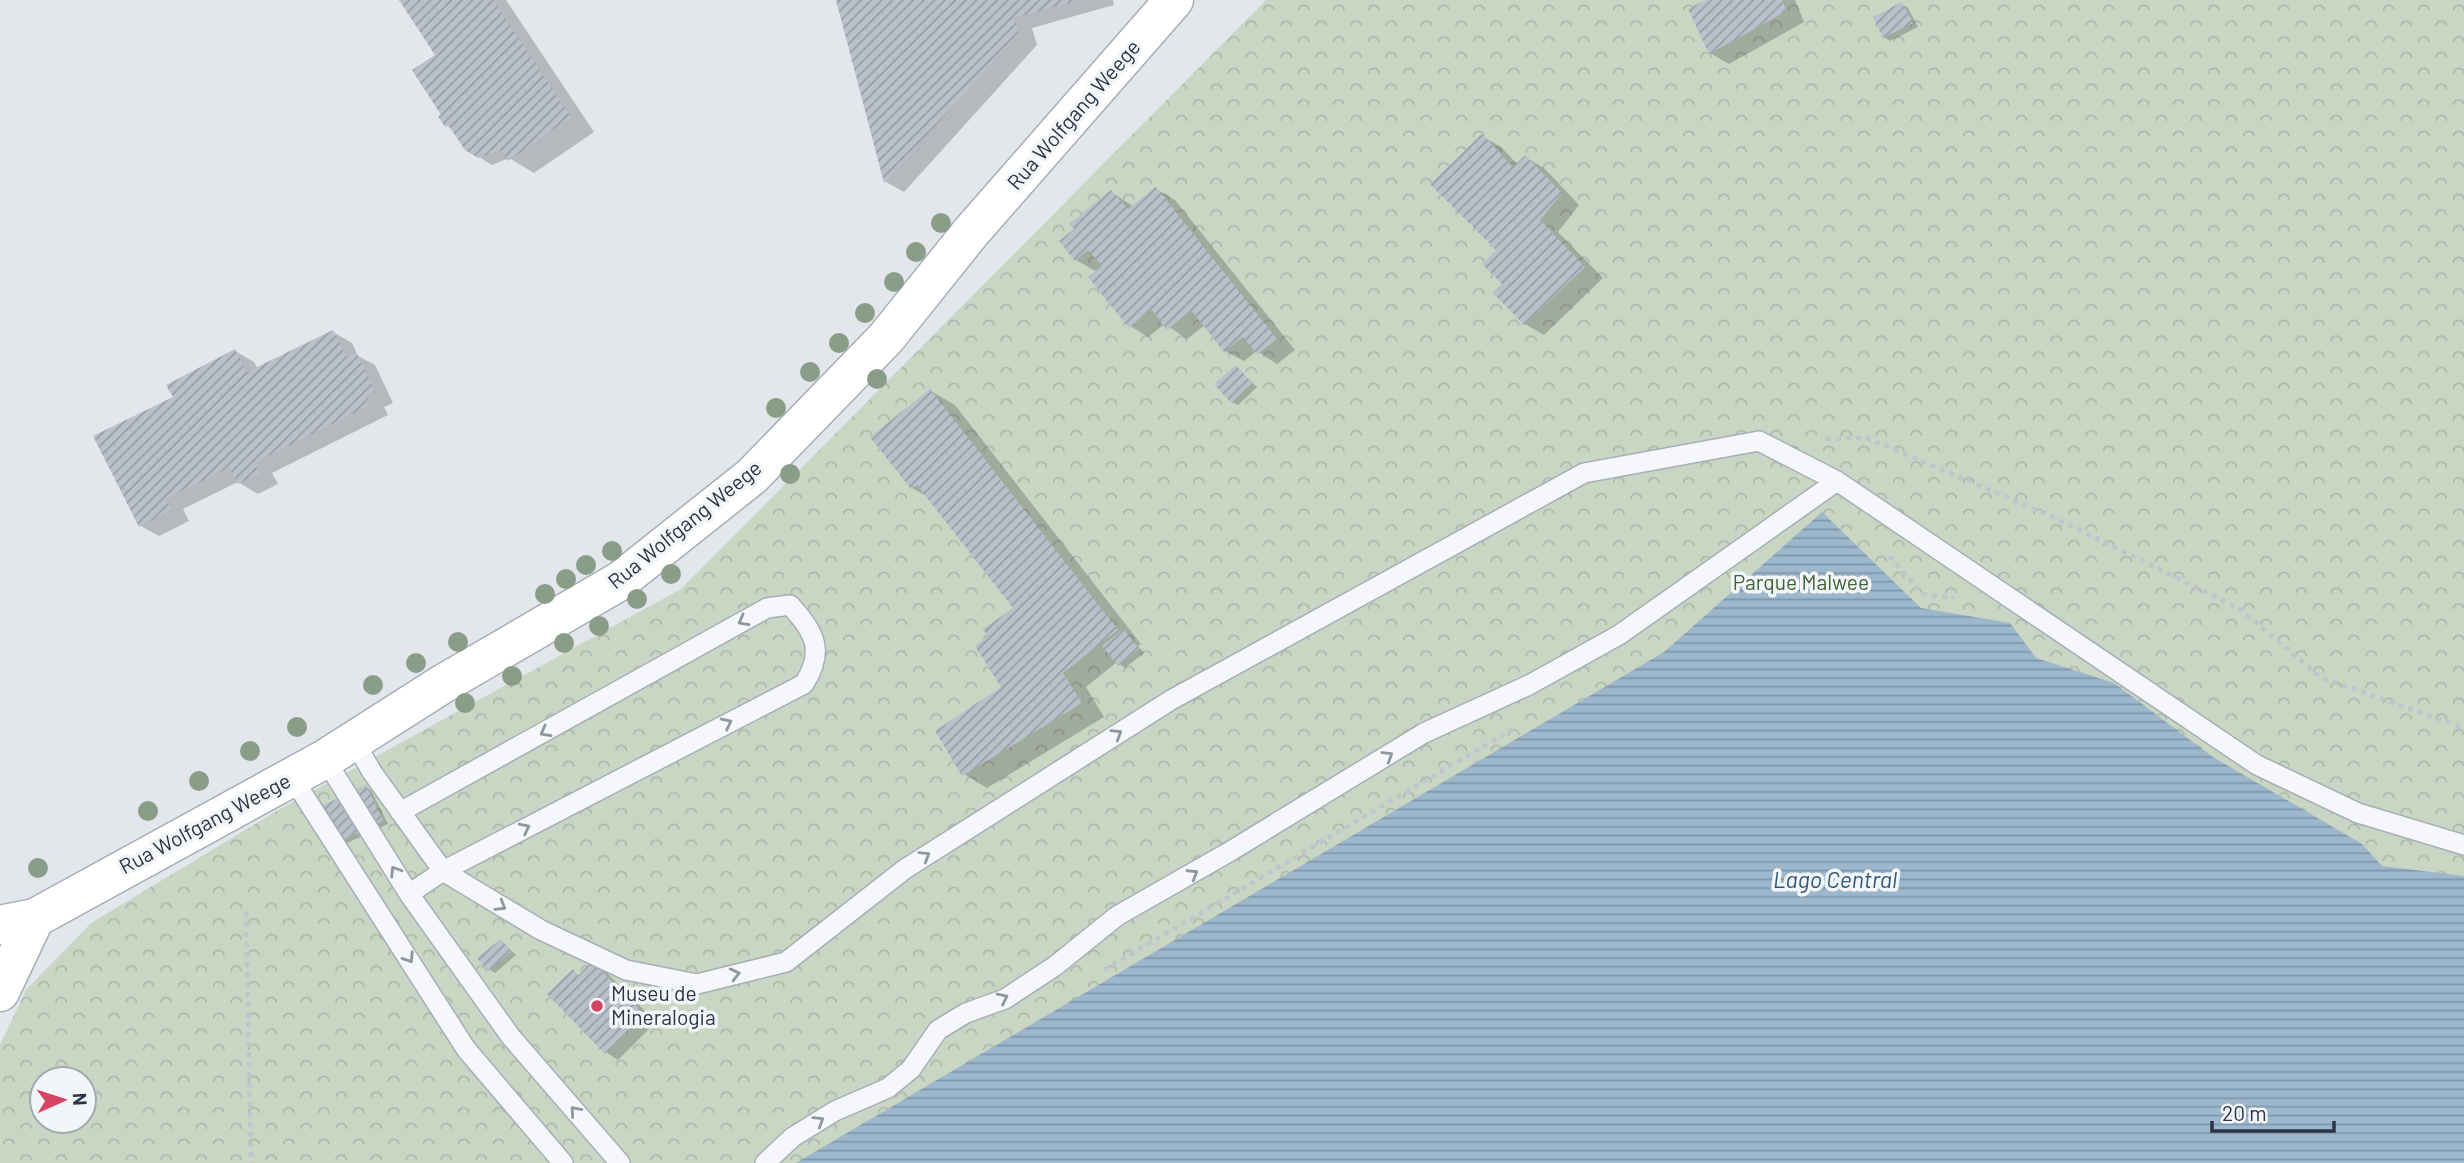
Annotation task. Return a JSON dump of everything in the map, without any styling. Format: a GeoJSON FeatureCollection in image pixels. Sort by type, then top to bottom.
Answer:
{"type":"FeatureCollection","features":[{"type":"Feature","properties":{"kind":"street","name":"Rua Wolfgang Weege"},"geometry":{"type":"LineString","coordinates":[[0,992],[17,922],[340,750],[441,685],[620,581],[752,476],[886,338],[971,232],[1174,0]]}},
{"type":"Feature","properties":{"kind":"lane"},"geometry":{"type":"LineString","coordinates":[[340,750],[400,812],[443,871],[541,930],[626,970],[697,984],[786,962],[905,869],[1171,700],[1584,472],[1759,441],[1837,481],[2257,765],[2358,813],[2464,845]]}},
{"type":"Feature","properties":{"kind":"lane"},"geometry":{"type":"LineString","coordinates":[[765,1163],[793,1137],[835,1111],[888,1088],[911,1069],[938,1030],[966,1013],[1015,992],[1064,959],[1116,916],[1229,852],[1424,733],[1529,685],[1619,635],[1837,481]]}},
{"type":"Feature","properties":{"kind":"lane"},"geometry":{"type":"LineString","coordinates":[[400,812],[767,608],[790,605],[799,614],[816,643],[816,664],[804,684],[443,871],[410,894]]}},
{"type":"Feature","properties":{"kind":"lane"},"geometry":{"type":"LineString","coordinates":[[340,750],[410,894],[511,1037],[620,1163]]}},
{"type":"Feature","properties":{"kind":"lane"},"geometry":{"type":"LineString","coordinates":[[292,777],[467,1049],[563,1163]]}},
{"type":"Feature","properties":{"kind":"path"},"geometry":{"type":"LineString","coordinates":[[1759,441],[1867,438],[2049,515],[2240,610],[2320,677],[2464,728]]}},
{"type":"Feature","properties":{"kind":"path"},"geometry":{"type":"LineString","coordinates":[[1881,548],[1923,594],[1961,599]]}},
{"type":"Feature","properties":{"kind":"path"},"geometry":{"type":"LineString","coordinates":[[1098,973],[1518,726]]}},
{"type":"Feature","properties":{"kind":"path"},"geometry":{"type":"LineString","coordinates":[[246,912],[251,1163]]}},
{"type":"Feature","properties":{"kind":"green space","name":"Parque Malwee"},"geometry":{"type":"Polygon","coordinates":[[[1266,0],[2464,0],[2464,1163],[0,1163],[0,1045],[26,990],[91,923],[280,809],[681,589],[1266,0]]]}},
{"type":"Feature","properties":{"kind":"water","name":"Lago Central"},"geometry":{"type":"Polygon","coordinates":[[[1822,512],[1921,608],[2010,623],[2036,658],[2114,683],[2213,757],[2362,844],[2382,866],[2464,876],[2464,1163],[796,1163],[1664,652],[1822,512]]]}},
{"type":"Feature","properties":{"kind":"building"},"geometry":{"type":"Polygon","coordinates":[[[399,0],[493,0],[571,117],[508,161],[501,150],[478,158],[465,150],[448,125],[445,127],[438,116],[441,115],[412,70],[435,55],[399,0]]]}},
{"type":"Feature","properties":{"kind":"building"},"geometry":{"type":"Polygon","coordinates":[[[836,0],[1076,1],[1014,18],[1019,33],[884,183],[836,0]]]}},
{"type":"Feature","properties":{"kind":"building"},"geometry":{"type":"Polygon","coordinates":[[[1705,0],[1782,0],[1787,11],[1709,54],[1688,9],[1705,0]]]}},
{"type":"Feature","properties":{"kind":"building"},"geometry":{"type":"Polygon","coordinates":[[[1902,2],[1913,23],[1883,38],[1873,17],[1902,2]]]}},
{"type":"Feature","properties":{"kind":"building"},"geometry":{"type":"Polygon","coordinates":[[[1482,134],[1513,167],[1525,155],[1562,193],[1540,220],[1585,267],[1524,325],[1493,293],[1502,284],[1482,264],[1496,250],[1430,184],[1482,134]]]}},
{"type":"Feature","properties":{"kind":"building"},"geometry":{"type":"Polygon","coordinates":[[[1156,187],[1277,339],[1257,354],[1243,337],[1224,352],[1191,310],[1167,330],[1151,309],[1129,328],[1088,277],[1102,266],[1088,250],[1075,261],[1059,241],[1074,229],[1069,224],[1111,190],[1128,209],[1156,187]]]}},
{"type":"Feature","properties":{"kind":"building"},"geometry":{"type":"Polygon","coordinates":[[[333,330],[347,357],[357,353],[375,392],[366,396],[370,405],[254,463],[260,473],[238,484],[229,468],[166,499],[172,510],[139,527],[93,436],[173,397],[166,385],[235,349],[247,372],[333,330]]]}},
{"type":"Feature","properties":{"kind":"building"},"geometry":{"type":"Polygon","coordinates":[[[1236,365],[1252,383],[1231,403],[1214,384],[1236,365]]]}},
{"type":"Feature","properties":{"kind":"building"},"geometry":{"type":"Polygon","coordinates":[[[930,389],[1118,630],[1063,673],[1082,703],[962,776],[935,731],[1001,687],[975,646],[988,636],[983,629],[1013,608],[917,485],[911,489],[870,437],[930,389]]]}},
{"type":"Feature","properties":{"kind":"building"},"geometry":{"type":"Polygon","coordinates":[[[1123,629],[1139,649],[1118,666],[1102,646],[1123,629]]]}},
{"type":"Feature","properties":{"kind":"building"},"geometry":{"type":"Polygon","coordinates":[[[366,785],[383,821],[325,848],[307,813],[366,785]]]}},
{"type":"Feature","properties":{"kind":"building"},"geometry":{"type":"Polygon","coordinates":[[[501,939],[511,952],[488,971],[477,958],[501,939]]]}},
{"type":"Feature","properties":{"kind":"building","name":"Museu de Mineralogia"},"geometry":{"type":"Polygon","coordinates":[[[592,961],[644,1014],[605,1054],[547,994],[573,969],[578,976],[592,961]]]}},
{"type":"Feature","properties":{"kind":"place","name":"Museu de Mineralogia"},"geometry":{"type":"Point","coordinates":[597,1006]}}]}
